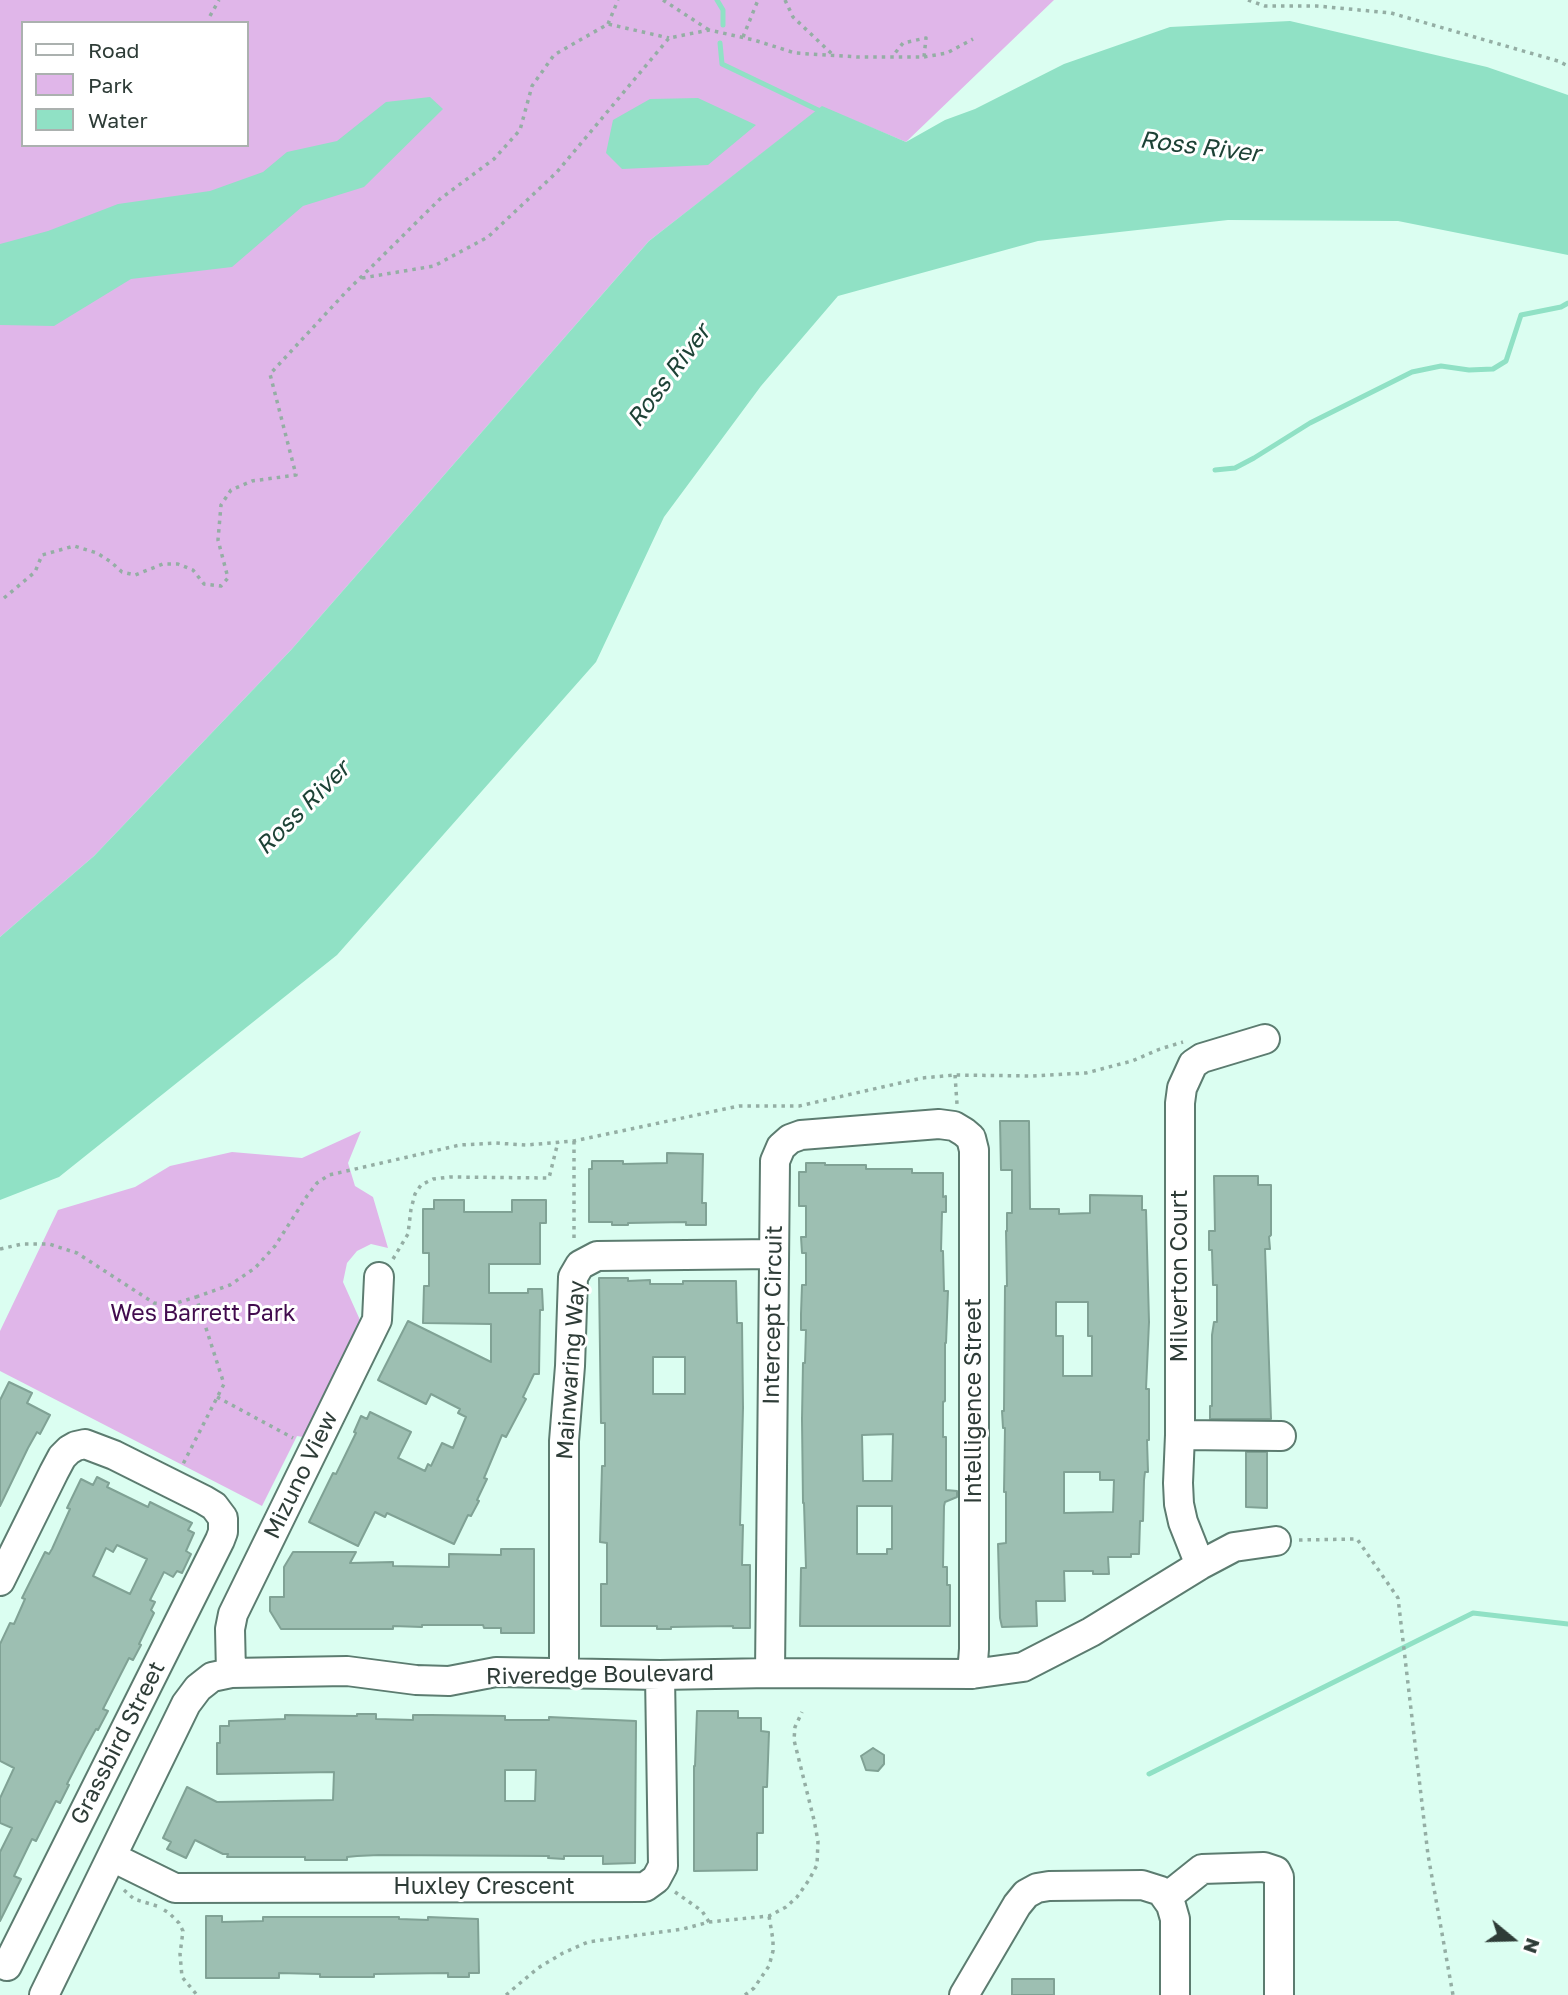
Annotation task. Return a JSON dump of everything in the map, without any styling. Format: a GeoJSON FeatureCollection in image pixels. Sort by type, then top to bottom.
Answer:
{"type":"FeatureCollection","features":[{"type":"Feature","properties":{"kind":"street","name":"Milverton Court"},"geometry":{"type":"LineString","coordinates":[[1200,1564],[1183,1522],[1178,1483],[1181,1436],[1180,1103],[1182,1088],[1193,1063],[1265,1039]]}},
{"type":"Feature","properties":{"kind":"street","name":"Intercept Circuit"},"geometry":{"type":"LineString","coordinates":[[770,1673],[775,1161],[781,1147],[790,1139],[801,1135],[939,1124],[959,1129]]}},
{"type":"Feature","properties":{"kind":"street","name":"Intelligence Street"},"geometry":{"type":"LineString","coordinates":[[959,1129],[971,1138],[974,1150],[972,1674]]}},
{"type":"Feature","properties":{"kind":"street","name":"Mainwaring Way"},"geometry":{"type":"LineString","coordinates":[[564,1672],[565,1441],[573,1277],[580,1265],[597,1256],[774,1254]]}},
{"type":"Feature","properties":{"kind":"street","name":"Mizuno View"},"geometry":{"type":"LineString","coordinates":[[231,1673],[229,1629],[233,1614],[377,1320],[379,1277]]}},
{"type":"Feature","properties":{"kind":"street"},"geometry":{"type":"LineString","coordinates":[[1181,1436],[1281,1436]]}},
{"type":"Feature","properties":{"kind":"street","name":"Grassbird Street"},"geometry":{"type":"LineString","coordinates":[[0,1581],[58,1465],[69,1450],[76,1446],[85,1444],[95,1447],[125,1461],[204,1500],[214,1506],[223,1518],[220,1540],[4,1964]]}},
{"type":"Feature","properties":{"kind":"street","name":"Riveredge Boulevard"},"geometry":{"type":"LineString","coordinates":[[46,1991],[186,1704],[198,1688],[212,1677],[231,1673],[347,1671],[416,1680],[449,1681],[496,1672],[660,1675],[972,1674],[1023,1667],[1091,1632],[1200,1564],[1234,1547],[1276,1541]]}},
{"type":"Feature","properties":{"kind":"street"},"geometry":{"type":"LineString","coordinates":[[656,1878],[663,1866],[660,1675]]}},
{"type":"Feature","properties":{"kind":"street","name":"Huxley Crescent"},"geometry":{"type":"LineString","coordinates":[[112,1857],[175,1888],[645,1887],[656,1878]]}},
{"type":"Feature","properties":{"kind":"street"},"geometry":{"type":"LineString","coordinates":[[1167,1897],[1202,1869],[1264,1867],[1276,1871],[1279,1877],[1279,1995]]}},
{"type":"Feature","properties":{"kind":"street"},"geometry":{"type":"LineString","coordinates":[[964,1995],[1026,1894],[1049,1886],[1142,1885],[1161,1891],[1171,1905],[1175,1919],[1175,1995]]}},
{"type":"Feature","properties":{"kind":"street"},"geometry":{"type":"LineString","coordinates":[[4,1964],[46,1991]]}},
{"type":"Feature","properties":{"kind":"path"},"geometry":{"type":"LineString","coordinates":[[210,16],[219,0]]}},
{"type":"Feature","properties":{"kind":"path"},"geometry":{"type":"LineString","coordinates":[[4,598],[35,572],[42,555],[74,546],[97,553],[122,572],[135,575],[163,564],[178,564],[193,570],[204,584],[221,586],[228,578],[218,540],[221,505],[231,490],[252,481],[296,475],[270,374],[440,199],[494,159],[520,130],[532,86],[554,55],[608,24],[618,0]]}},
{"type":"Feature","properties":{"kind":"path"},"geometry":{"type":"LineString","coordinates":[[663,0],[709,30],[795,53],[924,57],[947,53],[973,39]]}},
{"type":"Feature","properties":{"kind":"path"},"geometry":{"type":"LineString","coordinates":[[743,37],[758,0]]}},
{"type":"Feature","properties":{"kind":"path"},"geometry":{"type":"LineString","coordinates":[[785,0],[793,17],[834,55]]}},
{"type":"Feature","properties":{"kind":"path"},"geometry":{"type":"LineString","coordinates":[[1248,0],[1265,6],[1317,6],[1391,13],[1568,66]]}},
{"type":"Feature","properties":{"kind":"path"},"geometry":{"type":"LineString","coordinates":[[608,24],[670,38],[709,30]]}},
{"type":"Feature","properties":{"kind":"path"},"geometry":{"type":"LineString","coordinates":[[361,278],[434,266],[488,237],[556,172],[670,38]]}},
{"type":"Feature","properties":{"kind":"path"},"geometry":{"type":"LineString","coordinates":[[892,57],[903,43],[926,38],[924,57]]}},
{"type":"Feature","properties":{"kind":"path"},"geometry":{"type":"LineString","coordinates":[[0,1249],[22,1244],[49,1244],[77,1253],[154,1303],[170,1305],[230,1285],[255,1268],[275,1246],[317,1183],[328,1175],[460,1146],[574,1141],[739,1106],[799,1106],[922,1078],[1086,1073],[1132,1061],[1185,1042]]}},
{"type":"Feature","properties":{"kind":"path"},"geometry":{"type":"LineString","coordinates":[[955,1075],[959,1129]]}},
{"type":"Feature","properties":{"kind":"path"},"geometry":{"type":"LineString","coordinates":[[574,1141],[574,1254],[580,1265]]}},
{"type":"Feature","properties":{"kind":"path"},"geometry":{"type":"LineString","coordinates":[[379,1277],[396,1256],[408,1234],[411,1209],[421,1185],[433,1179],[450,1177],[549,1178],[558,1142]]}},
{"type":"Feature","properties":{"kind":"path"},"geometry":{"type":"LineString","coordinates":[[179,1472],[224,1384],[195,1297]]}},
{"type":"Feature","properties":{"kind":"path"},"geometry":{"type":"LineString","coordinates":[[217,1397],[314,1448]]}},
{"type":"Feature","properties":{"kind":"path"},"geometry":{"type":"LineString","coordinates":[[1276,1541],[1357,1539],[1398,1598],[1428,1855],[1453,1995]]}},
{"type":"Feature","properties":{"kind":"path"},"geometry":{"type":"LineString","coordinates":[[506,1995],[538,1968],[588,1942],[683,1930],[709,1922],[769,1916],[797,1897],[817,1865],[818,1842],[794,1740],[795,1727],[802,1712]]}},
{"type":"Feature","properties":{"kind":"path"},"geometry":{"type":"LineString","coordinates":[[656,1878],[702,1911],[709,1922]]}},
{"type":"Feature","properties":{"kind":"path"},"geometry":{"type":"LineString","coordinates":[[120,1886],[134,1899],[169,1913],[179,1923],[183,1931],[180,1954],[182,1977],[197,1995]]}},
{"type":"Feature","properties":{"kind":"path"},"geometry":{"type":"LineString","coordinates":[[745,1995],[754,1988],[769,1966],[773,1940],[769,1916]]}},
{"type":"Feature","properties":{"kind":"green space"},"geometry":{"type":"Polygon","coordinates":[[[0,0],[1054,0],[906,142],[822,107],[649,241],[291,650],[94,856],[0,937],[0,0]]]}},
{"type":"Feature","properties":{"kind":"green space","name":"Wes Barrett Park"},"geometry":{"type":"Polygon","coordinates":[[[361,1131],[348,1163],[355,1186],[373,1197],[388,1248],[371,1244],[357,1251],[347,1263],[343,1282],[360,1320],[303,1437],[297,1436],[262,1506],[0,1371],[0,1331],[58,1210],[135,1187],[170,1166],[232,1152],[302,1158],[361,1131]]]}},
{"type":"Feature","properties":{"kind":"water","name":"Ross River"},"geometry":{"type":"Polygon","coordinates":[[[1290,21],[1487,67],[1568,95],[1568,255],[1398,221],[1228,220],[1038,241],[838,296],[761,386],[664,517],[596,662],[337,955],[59,1177],[0,1200],[0,937],[94,856],[291,650],[649,241],[822,106],[906,142],[945,120],[975,109],[1064,64],[1170,27],[1290,21]]]}},
{"type":"Feature","properties":{"kind":"water"},"geometry":{"type":"Polygon","coordinates":[[[430,97],[443,109],[364,187],[303,206],[232,267],[131,279],[54,326],[0,325],[0,244],[48,231],[118,204],[210,191],[263,172],[287,152],[337,141],[386,102],[430,97]]]}},
{"type":"Feature","properties":{"kind":"water"},"geometry":{"type":"Polygon","coordinates":[[[698,98],[756,125],[708,165],[622,169],[606,153],[613,120],[650,99],[698,98]]]}},
{"type":"Feature","properties":{"kind":"building"},"geometry":{"type":"Polygon","coordinates":[[[1000,1121],[1029,1121],[1030,1209],[1059,1209],[1059,1214],[1090,1213],[1090,1195],[1142,1196],[1142,1210],[1146,1210],[1149,1322],[1146,1389],[1149,1389],[1149,1440],[1139,1554],[1131,1554],[1131,1557],[1108,1557],[1109,1574],[1064,1571],[1065,1601],[1036,1601],[1037,1626],[1002,1627],[1000,1618],[998,1544],[1006,1543],[1005,1428],[1002,1411],[1007,1286],[1006,1231],[1007,1213],[1012,1213],[1012,1170],[1001,1170],[1000,1121]],[[1056,1302],[1056,1336],[1063,1336],[1063,1376],[1092,1376],[1092,1336],[1088,1336],[1088,1302],[1056,1302]],[[1064,1472],[1064,1513],[1113,1512],[1114,1480],[1100,1480],[1100,1472],[1064,1472]]]}},
{"type":"Feature","properties":{"kind":"building"},"geometry":{"type":"Polygon","coordinates":[[[667,1153],[703,1154],[702,1203],[706,1203],[706,1225],[686,1225],[686,1222],[612,1225],[612,1222],[589,1222],[589,1169],[592,1169],[592,1161],[623,1161],[623,1164],[667,1163],[667,1153]]]}},
{"type":"Feature","properties":{"kind":"building"},"geometry":{"type":"Polygon","coordinates":[[[806,1163],[825,1163],[866,1165],[866,1169],[912,1169],[912,1173],[943,1173],[946,1212],[942,1212],[941,1251],[944,1291],[948,1291],[943,1437],[946,1437],[946,1490],[957,1491],[957,1497],[945,1502],[944,1506],[943,1567],[947,1567],[947,1585],[950,1585],[950,1626],[800,1626],[801,1568],[806,1568],[802,1419],[806,1330],[801,1330],[801,1314],[802,1285],[806,1285],[806,1253],[802,1253],[801,1237],[806,1237],[806,1206],[799,1206],[799,1172],[806,1172],[806,1163]],[[893,1434],[862,1435],[863,1481],[892,1481],[893,1434]],[[857,1506],[857,1554],[887,1554],[887,1549],[892,1549],[892,1506],[857,1506]]]}},
{"type":"Feature","properties":{"kind":"building"},"geometry":{"type":"Polygon","coordinates":[[[1214,1176],[1258,1176],[1258,1185],[1271,1185],[1270,1249],[1265,1249],[1271,1419],[1210,1419],[1212,1335],[1214,1322],[1217,1322],[1217,1285],[1213,1285],[1212,1250],[1209,1250],[1209,1231],[1215,1231],[1214,1176]]]}},
{"type":"Feature","properties":{"kind":"building"},"geometry":{"type":"Polygon","coordinates":[[[434,1200],[464,1200],[464,1212],[512,1212],[512,1200],[546,1200],[546,1223],[540,1223],[540,1264],[489,1264],[489,1293],[528,1293],[528,1289],[542,1289],[539,1374],[534,1374],[523,1397],[526,1399],[506,1437],[502,1435],[484,1478],[487,1479],[477,1500],[479,1501],[471,1516],[468,1515],[454,1544],[387,1513],[385,1517],[375,1512],[358,1546],[309,1522],[333,1473],[336,1474],[356,1433],[354,1432],[361,1416],[367,1419],[370,1412],[411,1432],[398,1458],[425,1471],[428,1464],[431,1466],[442,1443],[453,1448],[466,1417],[458,1413],[460,1409],[431,1394],[426,1404],[378,1380],[408,1321],[491,1362],[491,1324],[423,1323],[424,1286],[429,1286],[429,1253],[423,1253],[423,1209],[434,1209],[434,1200]]]}},
{"type":"Feature","properties":{"kind":"building"},"geometry":{"type":"Polygon","coordinates":[[[599,1278],[650,1280],[650,1284],[736,1281],[737,1323],[742,1323],[740,1525],[743,1525],[742,1565],[750,1565],[750,1628],[733,1626],[657,1629],[657,1626],[601,1626],[601,1584],[607,1584],[607,1543],[600,1542],[602,1466],[605,1466],[605,1423],[601,1423],[599,1278]],[[653,1357],[653,1394],[685,1394],[685,1357],[653,1357]]]}},
{"type":"Feature","properties":{"kind":"building"},"geometry":{"type":"Polygon","coordinates":[[[9,1382],[32,1393],[27,1403],[50,1415],[40,1434],[37,1432],[28,1448],[0,1506],[0,1400],[9,1382]]]}},
{"type":"Feature","properties":{"kind":"building"},"geometry":{"type":"Polygon","coordinates":[[[1246,1452],[1267,1452],[1267,1508],[1246,1507],[1246,1452]]]}},
{"type":"Feature","properties":{"kind":"building"},"geometry":{"type":"Polygon","coordinates":[[[97,1477],[109,1483],[107,1487],[148,1507],[150,1502],[192,1523],[188,1530],[194,1533],[186,1551],[191,1554],[182,1573],[177,1571],[173,1577],[164,1572],[150,1600],[155,1602],[151,1610],[154,1613],[139,1644],[141,1645],[133,1660],[129,1658],[103,1709],[108,1711],[85,1749],[60,1803],[56,1801],[36,1841],[32,1839],[14,1876],[21,1879],[0,1921],[0,1852],[12,1828],[0,1823],[0,1798],[14,1768],[0,1761],[0,1644],[10,1623],[14,1624],[25,1599],[22,1598],[45,1552],[49,1554],[52,1549],[81,1479],[93,1485],[97,1477]],[[117,1545],[113,1552],[106,1548],[93,1576],[130,1594],[147,1559],[117,1545]]]}},
{"type":"Feature","properties":{"kind":"building"},"geometry":{"type":"Polygon","coordinates":[[[501,1549],[534,1549],[534,1633],[501,1633],[501,1628],[484,1628],[483,1625],[393,1626],[393,1629],[281,1629],[270,1611],[270,1597],[284,1597],[284,1567],[293,1552],[356,1552],[350,1563],[393,1562],[393,1566],[449,1567],[449,1554],[501,1555],[501,1549]]]}},
{"type":"Feature","properties":{"kind":"building"},"geometry":{"type":"Polygon","coordinates":[[[697,1711],[738,1711],[738,1718],[761,1718],[761,1731],[769,1732],[767,1787],[763,1787],[763,1833],[757,1833],[757,1870],[694,1871],[697,1711]]]}},
{"type":"Feature","properties":{"kind":"building"},"geometry":{"type":"Polygon","coordinates":[[[376,1714],[376,1719],[413,1720],[413,1715],[431,1715],[505,1716],[505,1720],[549,1720],[549,1717],[636,1721],[635,1863],[603,1864],[603,1856],[564,1856],[564,1859],[548,1858],[549,1856],[379,1855],[347,1857],[347,1860],[227,1857],[228,1854],[195,1840],[186,1858],[167,1849],[171,1842],[163,1838],[187,1787],[217,1802],[333,1800],[334,1772],[217,1774],[220,1726],[229,1726],[229,1721],[285,1719],[285,1715],[376,1714]],[[505,1770],[505,1801],[535,1801],[536,1770],[505,1770]]]}},
{"type":"Feature","properties":{"kind":"building"},"geometry":{"type":"Polygon","coordinates":[[[873,1748],[884,1755],[884,1764],[878,1771],[866,1770],[861,1756],[873,1748]]]}},
{"type":"Feature","properties":{"kind":"building"},"geometry":{"type":"Polygon","coordinates":[[[206,1916],[222,1916],[222,1922],[263,1921],[263,1917],[478,1919],[479,1973],[469,1973],[469,1977],[448,1977],[448,1973],[320,1977],[320,1974],[279,1973],[279,1978],[206,1978],[206,1916]]]}},
{"type":"Feature","properties":{"kind":"building"},"geometry":{"type":"Polygon","coordinates":[[[1012,1979],[1054,1979],[1054,1995],[1012,1995],[1012,1979]]]}},
{"type":"Feature","properties":{"kind":"waterway"},"geometry":{"type":"LineString","coordinates":[[717,0],[723,10],[723,25]]}},
{"type":"Feature","properties":{"kind":"waterway"},"geometry":{"type":"LineString","coordinates":[[720,43],[722,64],[818,110]]}},
{"type":"Feature","properties":{"kind":"waterway"},"geometry":{"type":"LineString","coordinates":[[1215,470],[1235,468],[1310,423],[1412,372],[1441,366],[1469,370],[1493,369],[1506,361],[1521,315],[1561,307],[1568,303]]}},
{"type":"Feature","properties":{"kind":"waterway"},"geometry":{"type":"LineString","coordinates":[[1149,1774],[1473,1613],[1568,1624]]}}]}
